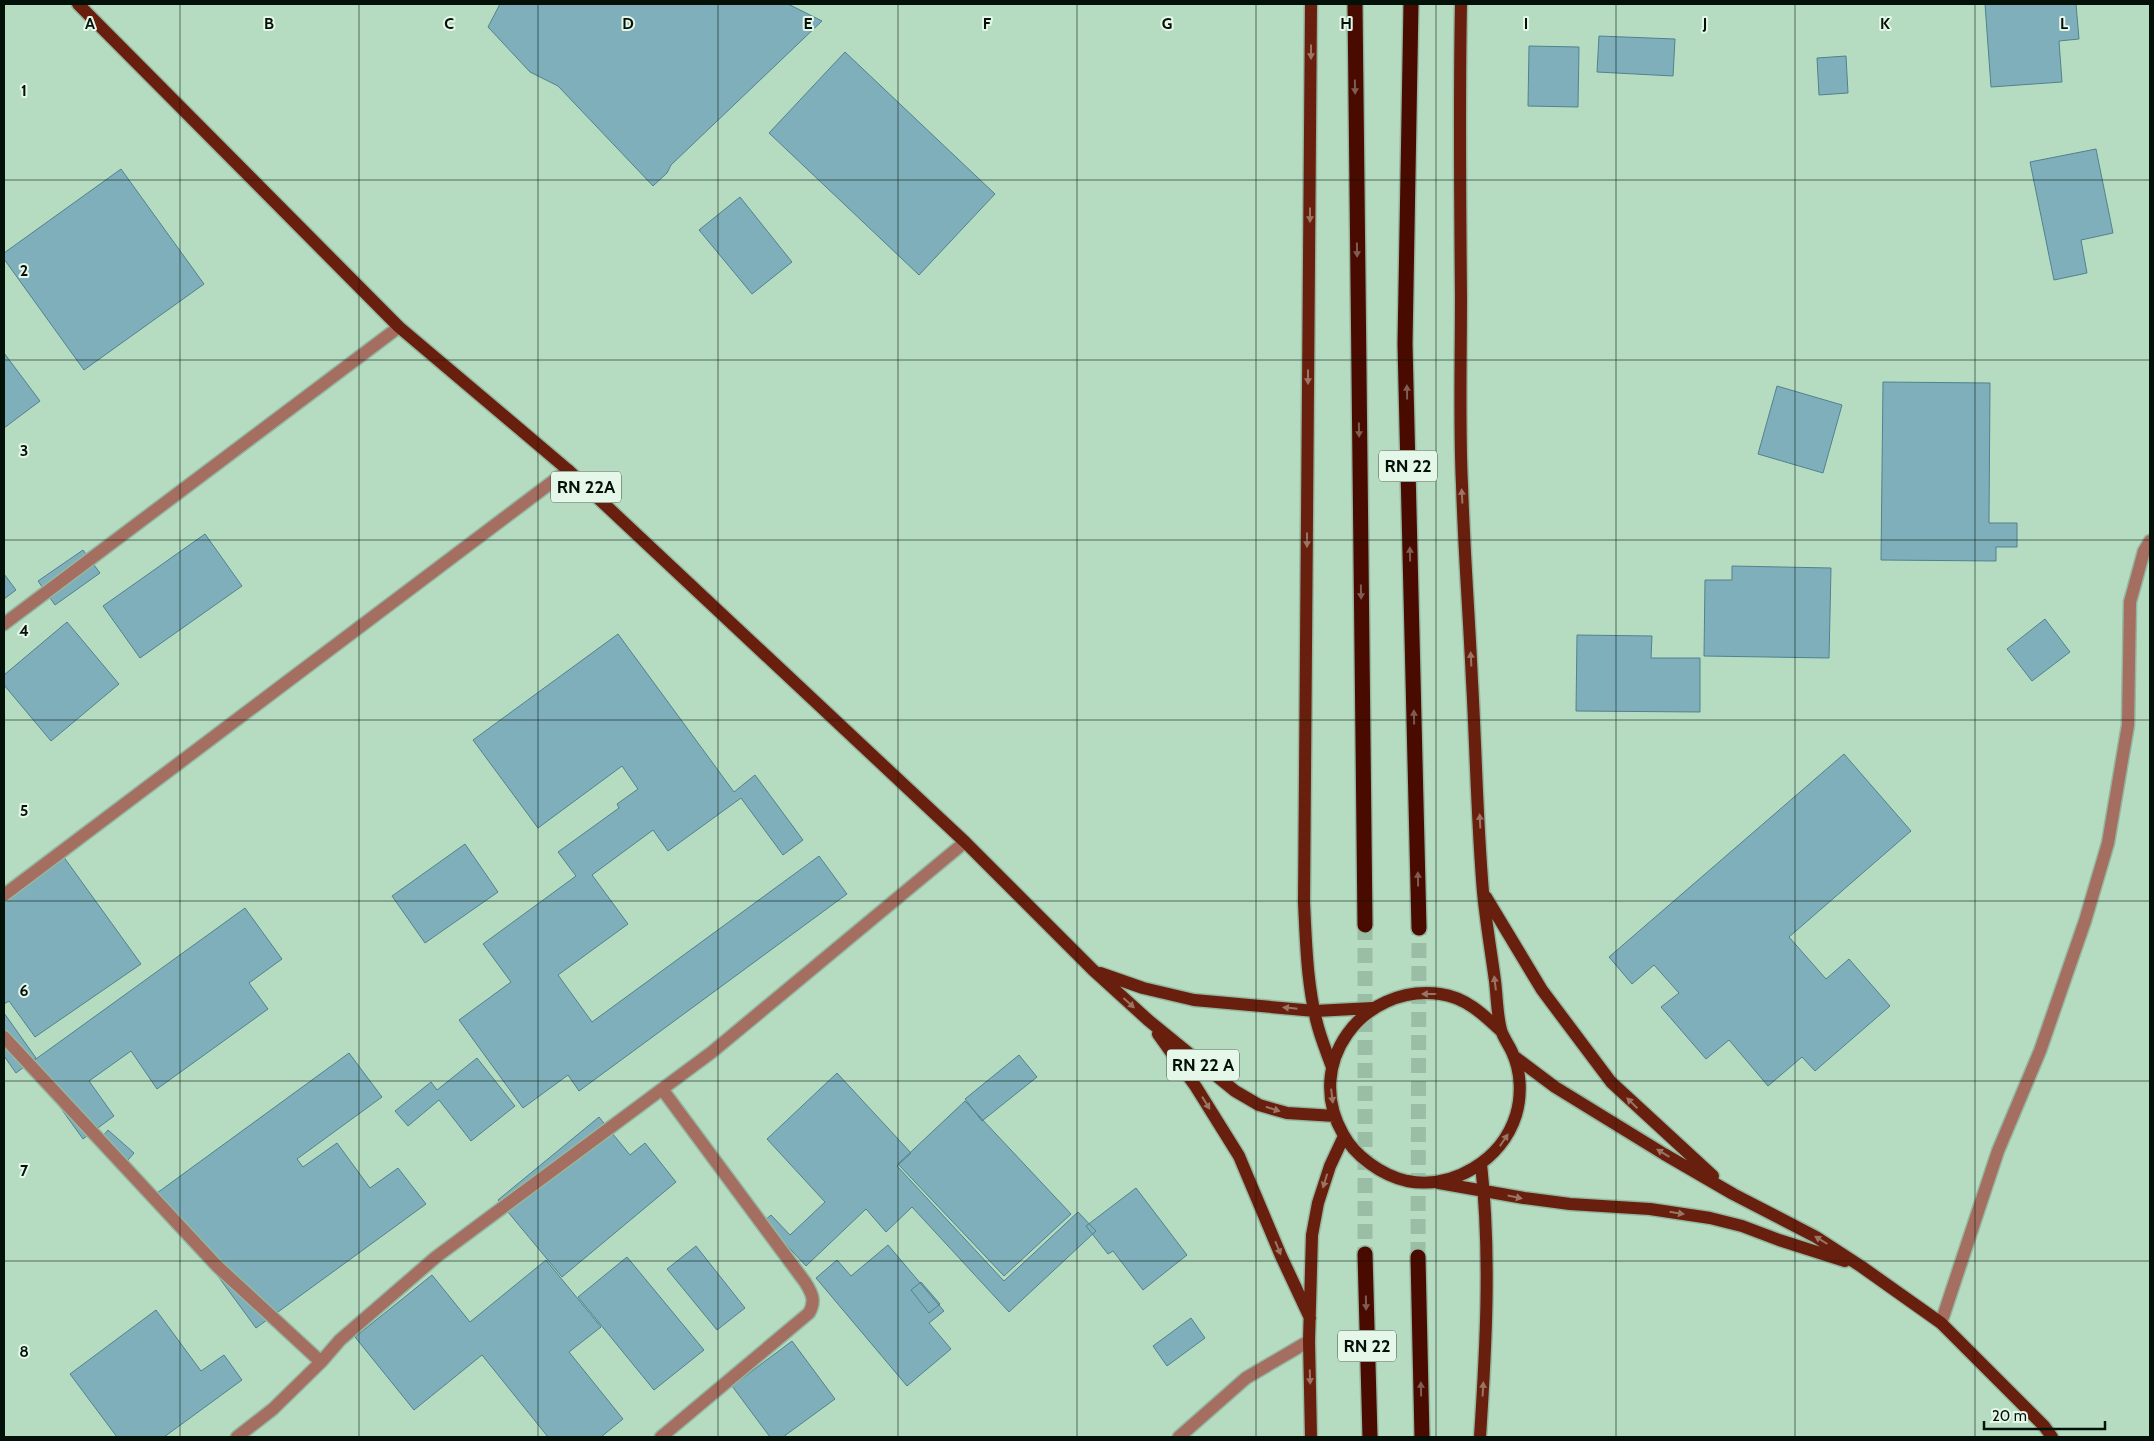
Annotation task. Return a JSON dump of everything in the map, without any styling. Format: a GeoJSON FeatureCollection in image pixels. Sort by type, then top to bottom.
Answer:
{"type":"FeatureCollection","features":[{"type":"Feature","properties":{"kind":"highway","name":"RN 22"},"geometry":{"type":"LineString","coordinates":[[1354,4],[1365,925]]}},
{"type":"Feature","properties":{"kind":"highway","name":"RN 22"},"geometry":{"type":"LineString","coordinates":[[1411,4],[1405,344],[1419,928]]}},
{"type":"Feature","properties":{"kind":"highway","name":"RN 22"},"geometry":{"type":"LineString","coordinates":[[1365,1254],[1370,1437]]}},
{"type":"Feature","properties":{"kind":"highway","name":"RN 22"},"geometry":{"type":"LineString","coordinates":[[1418,1257],[1422,1437]]}},
{"type":"Feature","properties":{"kind":"main road","name":"RN 22A"},"geometry":{"type":"LineString","coordinates":[[78,4],[399,326],[568,470],[965,842],[1093,970]]}},
{"type":"Feature","properties":{"kind":"main road"},"geometry":{"type":"LineString","coordinates":[[1311,4],[1304,902],[1306,944],[1315,1011],[1332,1067]]}},
{"type":"Feature","properties":{"kind":"main road"},"geometry":{"type":"LineString","coordinates":[[1461,4],[1459,71],[1462,482],[1483,892],[1501,1031]]}},
{"type":"Feature","properties":{"kind":"main road"},"geometry":{"type":"LineString","coordinates":[[1483,892],[1542,990],[1611,1082],[1646,1117],[1733,1194]]}},
{"type":"Feature","properties":{"kind":"main road"},"geometry":{"type":"LineString","coordinates":[[1093,970],[1143,988],[1194,1000],[1315,1011],[1373,1008]]}},
{"type":"Feature","properties":{"kind":"main road","name":"RN 22 A"},"geometry":{"type":"LineString","coordinates":[[1093,970],[1148,1020],[1235,1091],[1259,1105],[1287,1114],[1335,1116]]}},
{"type":"Feature","properties":{"kind":"main road"},"geometry":{"type":"LineString","coordinates":[[1433,1182],[1458,1176],[1481,1164],[1496,1151],[1508,1134],[1515,1116],[1519,1096],[1519,1076],[1515,1057],[1501,1031],[1475,1007],[1442,994],[1406,994],[1373,1008],[1354,1023],[1340,1043],[1332,1067],[1330,1092],[1335,1116],[1344,1136],[1361,1156],[1382,1171],[1407,1181],[1433,1182],[1524,1198],[1570,1204],[1650,1209],[1710,1218],[1742,1226],[1862,1267]]}},
{"type":"Feature","properties":{"kind":"main road"},"geometry":{"type":"LineString","coordinates":[[1148,1020],[1196,1087],[1239,1156],[1281,1256],[1310,1318]]}},
{"type":"Feature","properties":{"kind":"main road"},"geometry":{"type":"LineString","coordinates":[[1515,1057],[1555,1087],[1733,1194],[1816,1237],[1862,1267],[1941,1323],[2044,1426],[2052,1437]]}},
{"type":"Feature","properties":{"kind":"main road"},"geometry":{"type":"LineString","coordinates":[[1311,1437],[1308,1341],[1312,1235],[1318,1203],[1330,1166],[1344,1136]]}},
{"type":"Feature","properties":{"kind":"main road"},"geometry":{"type":"LineString","coordinates":[[1480,1437],[1486,1335],[1484,1190],[1481,1164]]}},
{"type":"Feature","properties":{"kind":"street"},"geometry":{"type":"LineString","coordinates":[[4,624],[399,326]]}},
{"type":"Feature","properties":{"kind":"street"},"geometry":{"type":"LineString","coordinates":[[4,895],[568,470]]}},
{"type":"Feature","properties":{"kind":"street"},"geometry":{"type":"LineString","coordinates":[[1941,1323],[1998,1151],[2040,1050],[2082,930],[2108,843],[2128,725],[2130,602],[2144,550],[2150,541]]}},
{"type":"Feature","properties":{"kind":"street"},"geometry":{"type":"LineString","coordinates":[[237,1437],[273,1409],[321,1362],[340,1340],[436,1257],[712,1052],[965,842]]}},
{"type":"Feature","properties":{"kind":"street"},"geometry":{"type":"LineString","coordinates":[[4,1037],[217,1266],[321,1362]]}},
{"type":"Feature","properties":{"kind":"street"},"geometry":{"type":"LineString","coordinates":[[661,1437],[809,1313],[814,1300],[811,1290],[662,1089]]}},
{"type":"Feature","properties":{"kind":"street"},"geometry":{"type":"LineString","coordinates":[[1179,1437],[1246,1378],[1308,1341]]}},
{"type":"Feature","properties":{"kind":"building"},"geometry":{"type":"Polygon","coordinates":[[[500,4],[788,4],[822,21],[671,165],[667,173],[653,186],[558,86],[530,72],[488,27],[500,4]]]}},
{"type":"Feature","properties":{"kind":"building"},"geometry":{"type":"Polygon","coordinates":[[[1985,4],[2076,4],[2079,39],[2059,41],[2062,82],[1991,87],[1985,4]]]}},
{"type":"Feature","properties":{"kind":"building"},"geometry":{"type":"Polygon","coordinates":[[[1599,36],[1675,39],[1673,76],[1597,72],[1599,36]]]}},
{"type":"Feature","properties":{"kind":"building"},"geometry":{"type":"Polygon","coordinates":[[[1529,46],[1579,47],[1578,107],[1528,106],[1529,46]]]}},
{"type":"Feature","properties":{"kind":"building"},"geometry":{"type":"Polygon","coordinates":[[[845,52],[995,194],[919,275],[769,133],[845,52]]]}},
{"type":"Feature","properties":{"kind":"building"},"geometry":{"type":"Polygon","coordinates":[[[1846,56],[1848,93],[1819,95],[1817,58],[1846,56]]]}},
{"type":"Feature","properties":{"kind":"building"},"geometry":{"type":"Polygon","coordinates":[[[2096,149],[2113,233],[2081,240],[2087,273],[2054,280],[2030,162],[2096,149]]]}},
{"type":"Feature","properties":{"kind":"building"},"geometry":{"type":"Polygon","coordinates":[[[121,169],[204,284],[84,370],[4,259],[4,253],[121,169]]]}},
{"type":"Feature","properties":{"kind":"building"},"geometry":{"type":"Polygon","coordinates":[[[740,197],[792,262],[752,294],[699,230],[740,197]]]}},
{"type":"Feature","properties":{"kind":"building"},"geometry":{"type":"Polygon","coordinates":[[[4,353],[40,401],[4,428],[4,353]]]}},
{"type":"Feature","properties":{"kind":"building"},"geometry":{"type":"Polygon","coordinates":[[[1883,382],[1990,383],[1989,523],[2017,523],[2017,547],[1996,547],[1996,561],[1881,560],[1883,382]]]}},
{"type":"Feature","properties":{"kind":"building"},"geometry":{"type":"Polygon","coordinates":[[[1777,386],[1842,405],[1823,473],[1758,454],[1777,386]]]}},
{"type":"Feature","properties":{"kind":"building"},"geometry":{"type":"Polygon","coordinates":[[[205,534],[242,586],[140,658],[103,606],[205,534]]]}},
{"type":"Feature","properties":{"kind":"building"},"geometry":{"type":"Polygon","coordinates":[[[83,550],[100,573],[55,605],[38,581],[83,550]]]}},
{"type":"Feature","properties":{"kind":"building"},"geometry":{"type":"Polygon","coordinates":[[[1732,566],[1831,568],[1829,658],[1704,656],[1705,580],[1732,580],[1732,566]]]}},
{"type":"Feature","properties":{"kind":"building"},"geometry":{"type":"Polygon","coordinates":[[[4,574],[16,590],[4,599],[4,574]]]}},
{"type":"Feature","properties":{"kind":"building"},"geometry":{"type":"Polygon","coordinates":[[[2045,619],[2070,652],[2032,681],[2007,649],[2045,619]]]}},
{"type":"Feature","properties":{"kind":"building"},"geometry":{"type":"Polygon","coordinates":[[[67,622],[119,684],[51,741],[4,685],[4,675],[67,622]]]}},
{"type":"Feature","properties":{"kind":"building"},"geometry":{"type":"Polygon","coordinates":[[[618,634],[734,792],[755,775],[803,840],[783,855],[741,798],[668,851],[653,830],[592,875],[628,924],[558,975],[592,1022],[819,856],[847,894],[579,1091],[568,1075],[523,1108],[459,1020],[511,982],[483,944],[576,876],[558,852],[619,808],[617,804],[638,789],[622,766],[538,828],[473,740],[618,634]]]}},
{"type":"Feature","properties":{"kind":"building"},"geometry":{"type":"Polygon","coordinates":[[[1577,635],[1652,636],[1651,658],[1700,658],[1700,712],[1576,711],[1577,635]]]}},
{"type":"Feature","properties":{"kind":"building"},"geometry":{"type":"Polygon","coordinates":[[[1844,754],[1911,831],[1789,937],[1826,979],[1849,959],[1890,1006],[1815,1071],[1802,1057],[1768,1086],[1729,1040],[1706,1059],[1661,1007],[1679,993],[1654,965],[1632,984],[1609,957],[1844,754]]]}},
{"type":"Feature","properties":{"kind":"building"},"geometry":{"type":"Polygon","coordinates":[[[465,844],[498,892],[425,943],[392,896],[465,844]]]}},
{"type":"Feature","properties":{"kind":"building"},"geometry":{"type":"Polygon","coordinates":[[[58,849],[141,964],[35,1037],[9,1001],[4,1004],[4,889],[58,849]]]}},
{"type":"Feature","properties":{"kind":"building"},"geometry":{"type":"Polygon","coordinates":[[[245,908],[282,959],[249,983],[268,1009],[157,1089],[131,1051],[89,1081],[114,1116],[83,1139],[29,1064],[245,908]]]}},
{"type":"Feature","properties":{"kind":"building"},"geometry":{"type":"Polygon","coordinates":[[[4,1013],[36,1058],[16,1073],[4,1056],[4,1013]]]}},
{"type":"Feature","properties":{"kind":"building"},"geometry":{"type":"Polygon","coordinates":[[[349,1053],[382,1097],[297,1159],[303,1167],[337,1143],[370,1188],[398,1168],[426,1204],[256,1328],[157,1193],[349,1053]]]}},
{"type":"Feature","properties":{"kind":"building"},"geometry":{"type":"Polygon","coordinates":[[[1019,1055],[1037,1077],[982,1121],[965,1099],[1019,1055]]]}},
{"type":"Feature","properties":{"kind":"building"},"geometry":{"type":"Polygon","coordinates":[[[477,1058],[515,1106],[471,1141],[439,1100],[408,1126],[395,1111],[431,1082],[437,1090],[477,1058]]]}},
{"type":"Feature","properties":{"kind":"building"},"geometry":{"type":"Polygon","coordinates":[[[837,1073],[911,1153],[897,1166],[1004,1281],[1078,1212],[1096,1231],[1009,1312],[912,1207],[886,1232],[866,1209],[806,1266],[764,1221],[771,1215],[790,1235],[825,1202],[767,1139],[837,1073]]]}},
{"type":"Feature","properties":{"kind":"building"},"geometry":{"type":"Polygon","coordinates":[[[965,1101],[1071,1214],[1004,1276],[898,1164],[965,1101]]]}},
{"type":"Feature","properties":{"kind":"building"},"geometry":{"type":"Polygon","coordinates":[[[599,1117],[630,1155],[645,1143],[676,1182],[562,1277],[498,1200],[599,1117]]]}},
{"type":"Feature","properties":{"kind":"building"},"geometry":{"type":"Polygon","coordinates":[[[108,1130],[134,1153],[122,1167],[96,1144],[108,1130]]]}},
{"type":"Feature","properties":{"kind":"building"},"geometry":{"type":"Polygon","coordinates":[[[1136,1188],[1187,1255],[1143,1290],[1113,1251],[1108,1254],[1086,1226],[1136,1188]]]}},
{"type":"Feature","properties":{"kind":"building"},"geometry":{"type":"Polygon","coordinates":[[[888,1245],[944,1311],[929,1323],[951,1349],[907,1386],[816,1278],[837,1260],[851,1276],[888,1245]]]}},
{"type":"Feature","properties":{"kind":"building"},"geometry":{"type":"Polygon","coordinates":[[[696,1246],[745,1308],[717,1330],[667,1269],[696,1246]]]}},
{"type":"Feature","properties":{"kind":"building"},"geometry":{"type":"Polygon","coordinates":[[[627,1257],[704,1350],[654,1390],[578,1297],[627,1257]]]}},
{"type":"Feature","properties":{"kind":"building"},"geometry":{"type":"Polygon","coordinates":[[[546,1260],[601,1327],[569,1352],[623,1419],[601,1437],[548,1437],[482,1355],[414,1410],[355,1337],[432,1275],[470,1322],[546,1260]]]}},
{"type":"Feature","properties":{"kind":"building"},"geometry":{"type":"Polygon","coordinates":[[[921,1282],[940,1304],[929,1313],[911,1290],[921,1282]]]}},
{"type":"Feature","properties":{"kind":"building"},"geometry":{"type":"Polygon","coordinates":[[[156,1310],[201,1371],[224,1355],[242,1380],[164,1437],[117,1437],[70,1374],[156,1310]]]}},
{"type":"Feature","properties":{"kind":"building"},"geometry":{"type":"Polygon","coordinates":[[[1191,1318],[1205,1338],[1167,1366],[1153,1346],[1191,1318]]]}},
{"type":"Feature","properties":{"kind":"building"},"geometry":{"type":"Polygon","coordinates":[[[792,1341],[835,1399],[783,1437],[770,1437],[732,1386],[792,1341]]]}},
{"type":"Feature","properties":{"kind":"tunnel"},"geometry":{"type":"LineString","coordinates":[[1365,925],[1365,1254]]}},
{"type":"Feature","properties":{"kind":"tunnel"},"geometry":{"type":"LineString","coordinates":[[1418,1257],[1419,928]]}}]}
